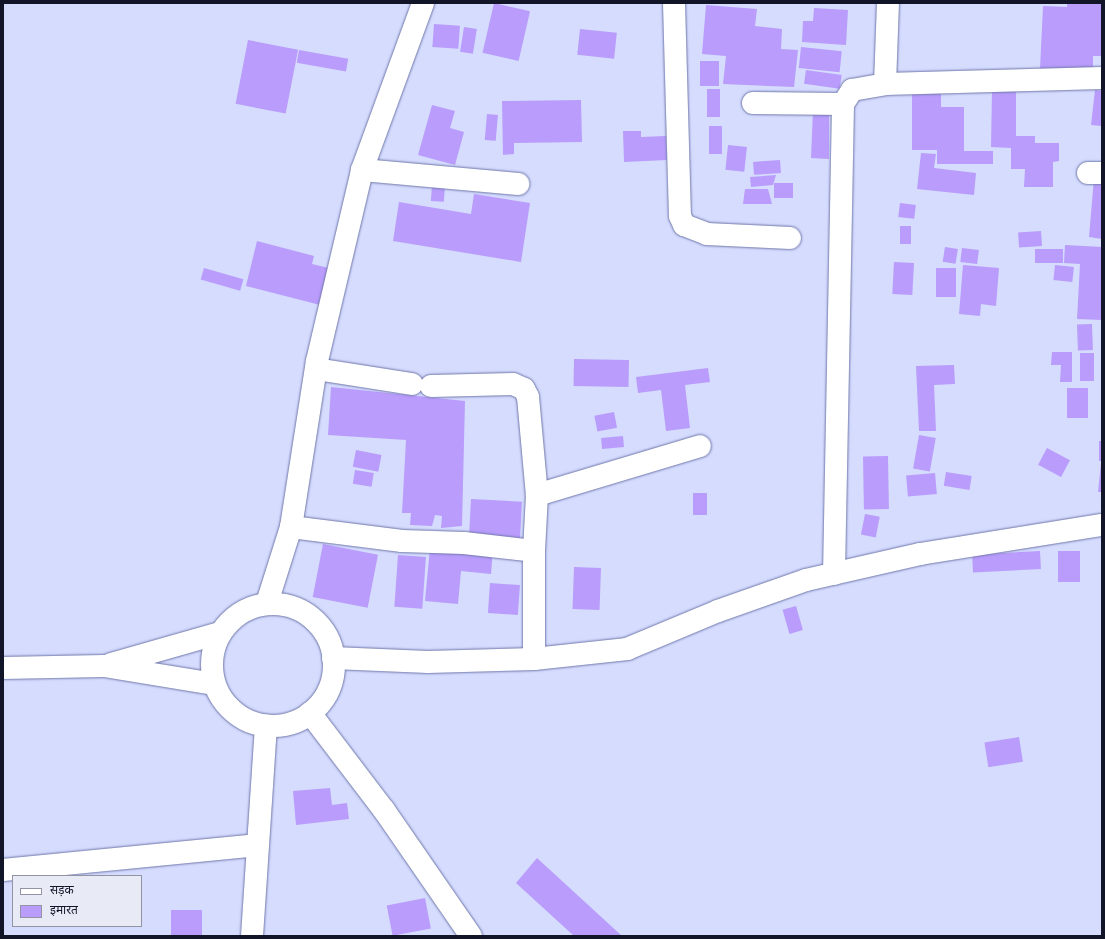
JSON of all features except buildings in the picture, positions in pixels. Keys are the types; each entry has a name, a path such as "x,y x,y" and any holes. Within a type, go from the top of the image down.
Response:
{"street":[{"path":"267,603 291,527 316,369 362,170 422,3"},
{"path":"674,3 680,216 684,225 707,234 790,238"},
{"path":"885,84 888,3"},
{"path":"834,574 843,104 852,90 885,84 1102,78"},
{"path":"753,103 843,104"},
{"path":"362,170 518,184"},
{"path":"316,369 421,385 513,384 524,389 528,397 536,495 534,551 534,659"},
{"path":"536,495 700,446"},
{"path":"333,658 428,662 534,659 627,649 718,611 806,580 920,554 1102,525"},
{"path":"291,527 402,541 464,543 534,551"},
{"path":"267,603 288,605 307,614 322,629 333,658 333,674 326,694 310,713 296,721 275,726 255,724 236,714 221,698 214,684 211,663 220,633 232,618 251,607 267,603"},
{"path":"104,666 220,633"},
{"path":"3,668 104,666 214,684"},
{"path":"310,713 384,810 466,935"},
{"path":"252,936 266,725"},
{"path":"3,870 258,845"}]}
